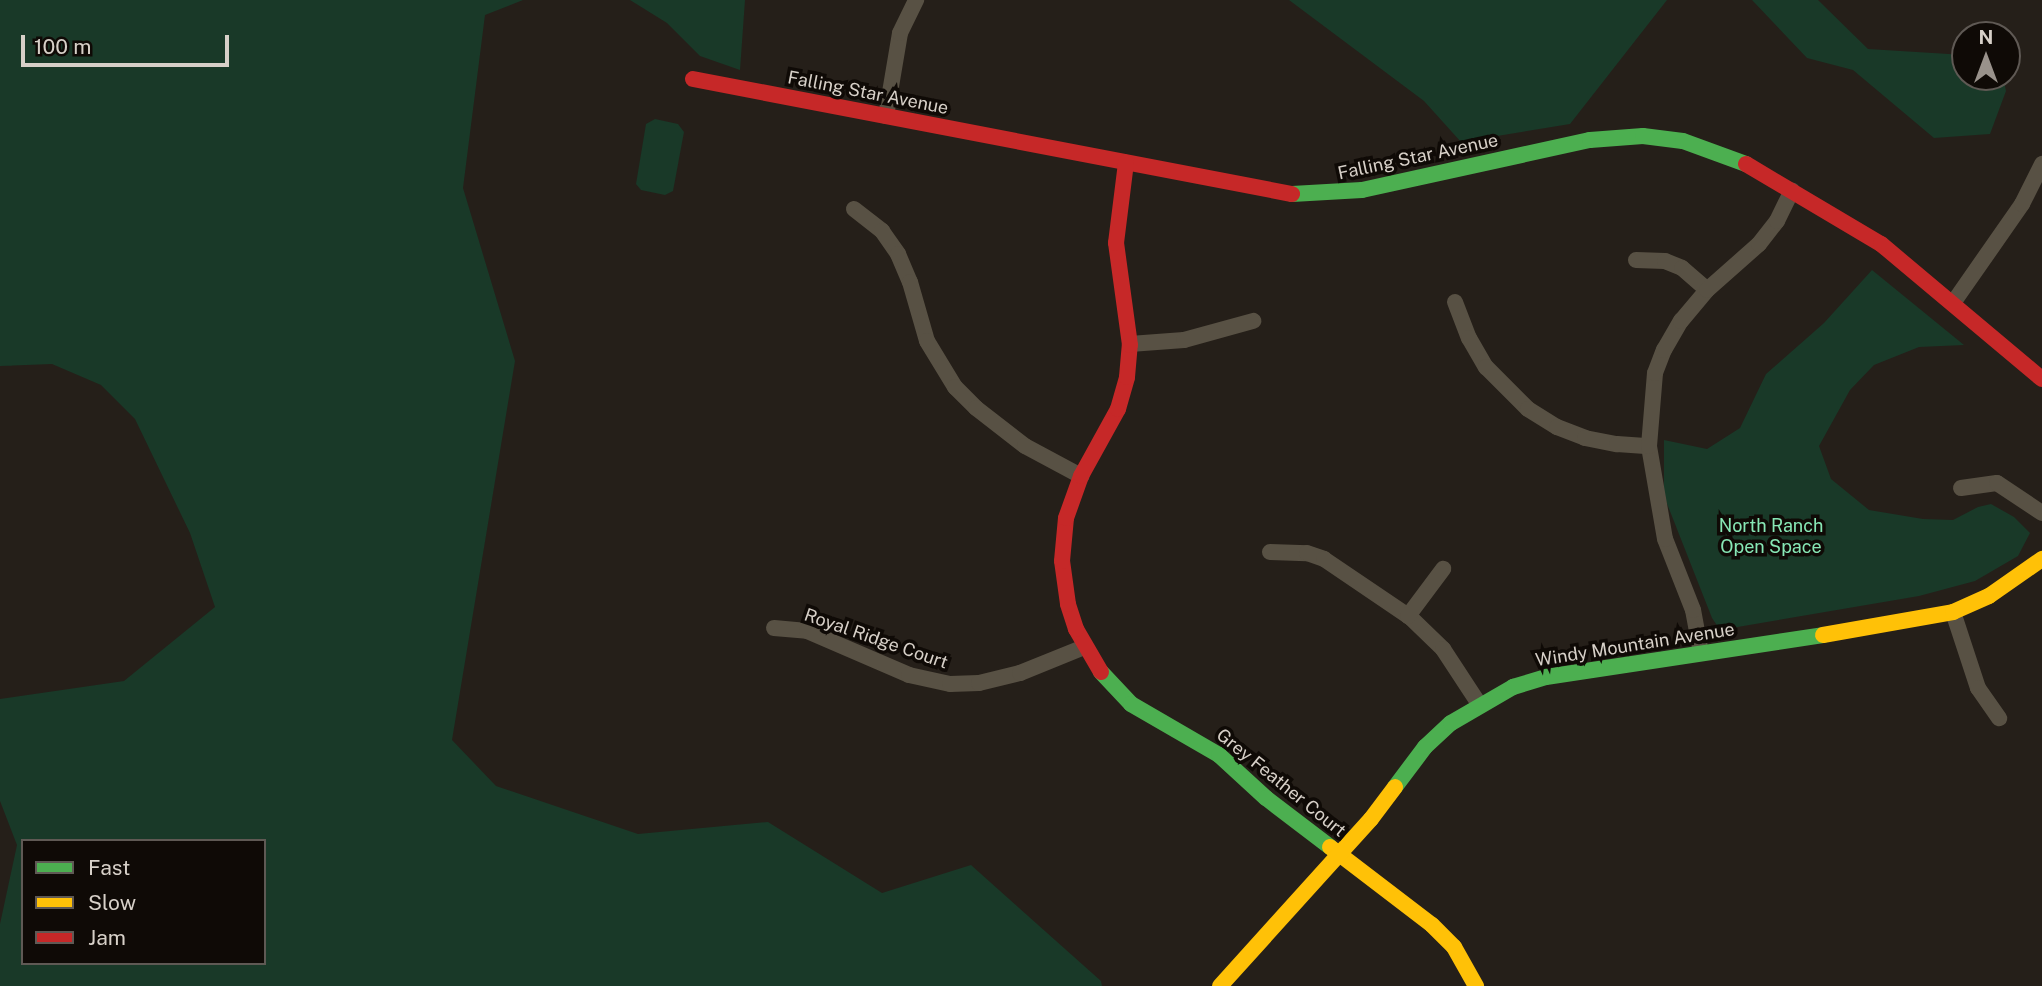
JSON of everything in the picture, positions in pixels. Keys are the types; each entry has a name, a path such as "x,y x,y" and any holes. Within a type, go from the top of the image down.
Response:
{"street":[{"path":"886,116 900,33 916,0"},
{"name":"Falling Star Avenue","path":"693,79 1276,192 1326,195 1362,190 1590,140 1643,136 1683,141 1718,151 1792,190 1881,244 2042,379"},
{"name":"Grey Feather Court","path":"1126,163 1116,243 1130,344 1127,377 1118,409 1081,477 1066,518 1062,561 1068,604 1084,647 1105,678 1131,704 1159,723 1219,755 1266,798 1432,925 1454,947 1476,986"},
{"path":"1953,303 2022,204 2042,164"},
{"path":"1701,653 1693,610 1665,539 1648,446 1655,373 1664,349 1681,321 1707,290 1759,244 1777,221 1792,190"},
{"path":"854,209 882,231 898,254 910,282 927,341 955,387 976,408 1025,446 1081,477"},
{"path":"1636,260 1665,261 1682,268 1707,290"},
{"path":"1455,302 1469,338 1486,367 1528,410 1557,427 1585,438 1648,446"},
{"path":"1130,344 1184,340 1253,321"},
{"path":"1961,488 1997,483 2042,513"},
{"path":"1270,552 1307,553 1324,559 1408,616 1443,649 1479,704"},
{"name":"Windy Mountain Avenue","path":"1220,986 1340,855 1425,747 1451,723 1479,704 1513,687 1546,677 1915,621 1953,612 1989,596 2042,559"},
{"path":"1408,616 1443,569"},
{"path":"1953,612 1978,688 1999,718"},
{"name":"Royal Ridge Court","path":"774,628 807,631 909,674 950,684 979,683 1020,673 1084,647"}],"green space":[{"path":"0,0 523,0 485,15 463,188 515,361 452,740 496,786 638,834 768,822 882,893 971,865 1101,981 1102,986 0,986 0,924 17,845 0,801 0,699 124,681 215,607 190,533 135,419 101,385 52,364 0,366"},
{"path":"630,0 745,0 740,70 700,56 667,23"},
{"path":"1289,0 1667,0 1570,124 1461,142 1424,101"},
{"path":"1752,0 1818,0 1868,49 1951,54 1951,91 2006,91 1990,134 1934,138 1853,70 1807,58"},
{"path":"655,119 678,124 684,132 673,191 665,195 641,190 636,184 646,124"},
{"name":"North Ranch Open Space","path":"1872,270 1964,345 1919,347 1874,365 1850,390 1819,446 1831,479 1869,510 1923,519 1953,520 1978,507 1991,504 2014,517 2030,533 2018,556 1975,581 1919,596 1720,630 1712,618 1664,496 1664,440 1707,449 1740,428 1766,374 1824,323"}],"traffic: fast":[{"path":"1292,194 1362,190 1590,140 1643,136 1683,141 1746,164"},
{"path":"1395,787 1425,747 1451,723 1513,687 1546,677 1823,635"},
{"path":"1101,672 1131,704 1219,755 1266,798 1330,847"}],"traffic: slow":[{"path":"1823,635 1953,612 1989,596 2042,559"},
{"path":"1220,986 1371,819 1395,787"},
{"path":"1330,847 1432,925 1454,947 1476,986"}],"traffic: jam":[{"path":"693,79 1292,194"},
{"path":"1101,672 1076,629 1068,604 1062,561 1066,518 1081,476 1118,409 1127,377 1130,345 1116,243 1126,163"},
{"path":"1746,164 1881,244 2042,379"}]}
